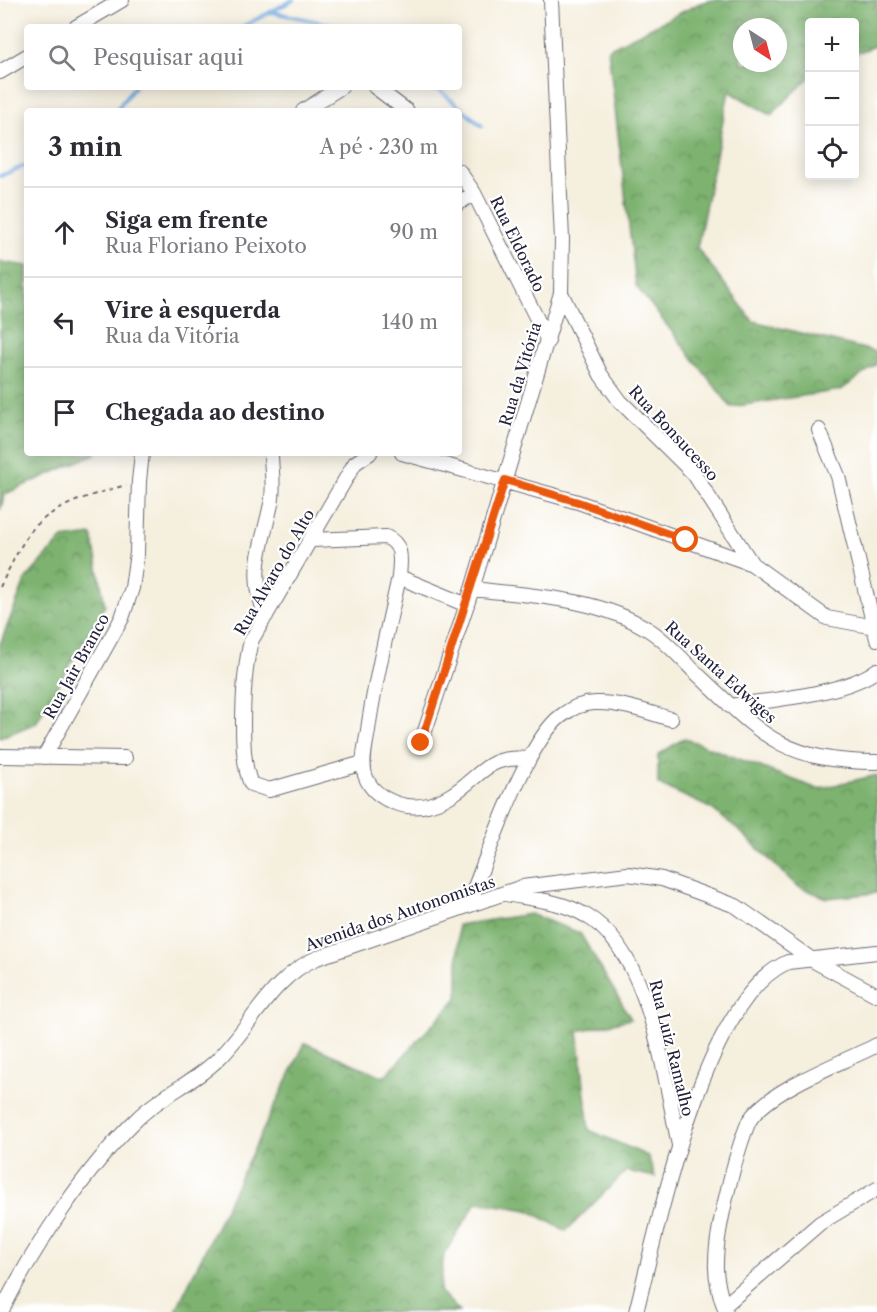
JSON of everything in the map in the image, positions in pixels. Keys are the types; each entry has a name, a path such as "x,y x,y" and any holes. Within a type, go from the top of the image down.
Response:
{"street":[{"path":"81,24 122,0"},
{"name":"Rua da Vitória","path":"421,743 472,589 561,293 562,239 551,0"},
{"path":"0,72 24,58"},
{"path":"308,108 336,90"},
{"path":"379,90 403,108"},
{"name":"Rua Eldorado","path":"462,175 474,193 548,341"},
{"path":"462,201 474,193"},
{"name":"Rua Bonsucesso","path":"561,293 601,375 620,401 694,474 752,564 826,618 876,633"},
{"path":"819,430 838,476 853,547 876,633"},
{"name":"Rua Jair Branco","path":"44,757 122,618 132,588 137,553 142,456"},
{"name":"Rua Alvaro do Alto","path":"363,763 269,790 251,784 244,763 246,662 251,641 355,463 366,456"},
{"path":"413,456 578,502 752,564"},
{"path":"266,616 259,600 256,575 259,549 273,493 271,458"},
{"path":"312,540 386,537 392,540 401,554 399,577 373,697 363,763 369,783 377,794 408,807 425,806 445,799 473,780 490,763 504,758 528,759"},
{"path":"399,577 467,605"},
{"name":"Rua Santa Edwiges","path":"472,589 562,600 593,606 626,618 650,631 751,724 792,751 841,762 877,762"},
{"path":"730,706 790,697 853,682 877,670"},
{"path":"468,905 528,759 560,716 576,707 594,703 671,719"},
{"path":"0,756 125,758"},
{"name":"Avenida dos Autonomistas","path":"1,1312 25,1264 109,1149 138,1117 164,1096 218,1060 282,980 300,965 316,958 374,940 522,887 628,874 662,879 736,906 814,961 877,995"},
{"name":"Rua Luiz Ramalho","path":"506,894 562,905 586,915 618,944 645,996 680,1147"},
{"path":"814,961 877,952"},
{"name":"Rua Luiz Ramalho","path":"636,1312 680,1147 704,1075 719,1040 748,997 776,967 788,962 814,961"},
{"path":"877,1045 786,1090 756,1110 749,1121 743,1134 719,1235 716,1261 717,1283 725,1309 820,1223 877,1189"}],"path":[{"path":"0,587 27,536 44,519 60,508 95,494 139,481"}],"green space":[{"path":"712,0 877,0 877,45 859,52 859,18 805,18 805,82 771,115 729,91 697,248 753,321 877,352 877,364 841,390 731,407 636,286 608,49 700,3"},
{"path":"0,262 24,266 24,456 90,456 5,494 0,510"},
{"path":"92,535 105,605 36,723 0,738 0,644 26,579 62,539"},
{"path":"684,738 818,789 877,775 877,893 827,898 797,886 744,835 712,809 658,784 658,755"},
{"path":"530,914 580,933 631,1019 578,1031 589,1130 648,1156 655,1177 626,1171 566,1231 528,1210 477,1202 444,1254 440,1291 460,1312 175,1312 305,1043 384,1077 458,997 458,925"}],"waterway":[{"path":"248,24 293,0"},
{"path":"271,12 329,24"},
{"path":"118,108 132,90"},
{"path":"440,90 461,108"},
{"path":"462,109 482,126"},
{"path":"0,176 24,166"}],"route":[{"path":"421,743 434,710 505,480 578,502 686,540"}]}
